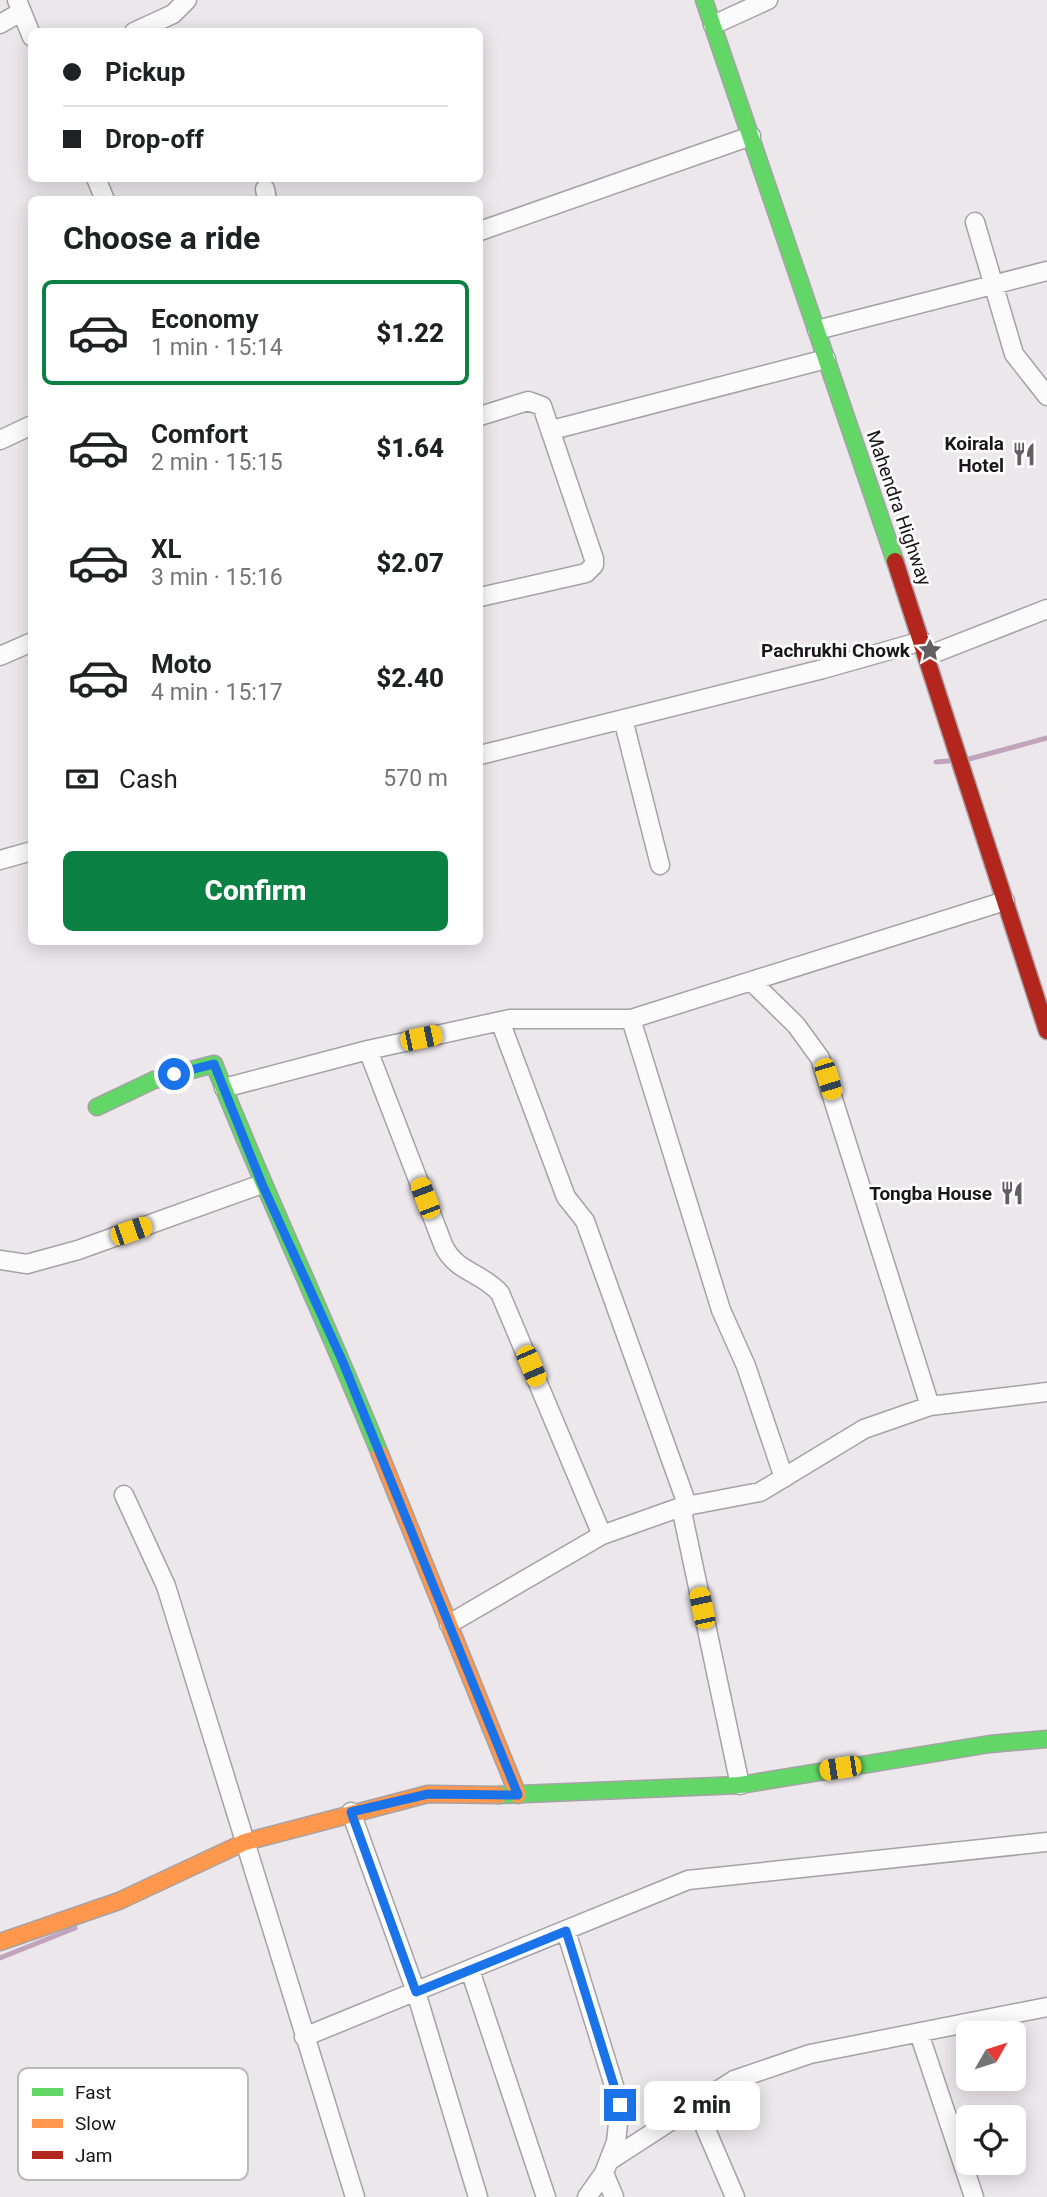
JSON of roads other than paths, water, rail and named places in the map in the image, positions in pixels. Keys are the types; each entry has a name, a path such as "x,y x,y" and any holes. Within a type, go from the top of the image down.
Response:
{"main road":[{"name":"Mahendra Highway","path":"704,0 925,648 1047,1031"},
{"path":"97,1107 155,1080 214,1064 262,1184 342,1360 518,1795"},
{"path":"0,1942 119,1901 245,1842 351,1812 428,1794 518,1795 740,1785 990,1744 1047,1739"}],"street":[{"path":"143,28 173,14 187,0"},
{"path":"713,25 768,0"},
{"path":"0,24 19,6 28,28"},
{"path":"483,230 751,136"},
{"path":"975,222 991,285 1014,354 1047,396"},
{"path":"817,330 1047,271"},
{"path":"552,430 826,359"},
{"path":"483,415 528,401 542,406 594,565 586,573 483,596"},
{"path":"0,440 28,427"},
{"path":"483,754 925,648 1047,609"},
{"path":"0,656 28,644"},
{"path":"623,719 660,865"},
{"path":"0,860 28,852"},
{"path":"223,1088 368,1049 500,1021 631,1019 1005,901"},
{"path":"751,981 796,1025 820,1058 930,1406"},
{"path":"631,1019 721,1310 746,1366 784,1478"},
{"path":"500,1021 566,1197 585,1221 684,1507 740,1785"},
{"path":"368,1049 444,1247 458,1267 481,1277 500,1293 602,1535"},
{"path":"0,1260 27,1264 78,1250 262,1184"},
{"path":"449,1624 602,1535 684,1507 760,1492 864,1429 930,1406 1047,1392"},
{"path":"124,1495 166,1586 355,2197"},
{"path":"351,1812 416,1992 478,2197"},
{"path":"304,2037 688,1880 1047,1842"},
{"path":"566,1931 620,2105 616,2142 606,2167 587,2197"},
{"path":"470,1970 545,2197"},
{"path":"606,2167 734,2080 810,2054 1047,2007"},
{"path":"919,2033 974,2197"},
{"path":"695,2104 735,2197"},
{"path":"606,2167 614,2197"}],"waterway":[{"path":"969,759 1047,738"},
{"path":"936,762 948,761"},
{"path":"0,1958 75,1928"}],"place":[{"name":"Koirala Hotel","path":"1024,454"},
{"name":"Pachrukhi Chowk","path":"930,650"},
{"name":"Tongba House","path":"1012,1193"}]}
